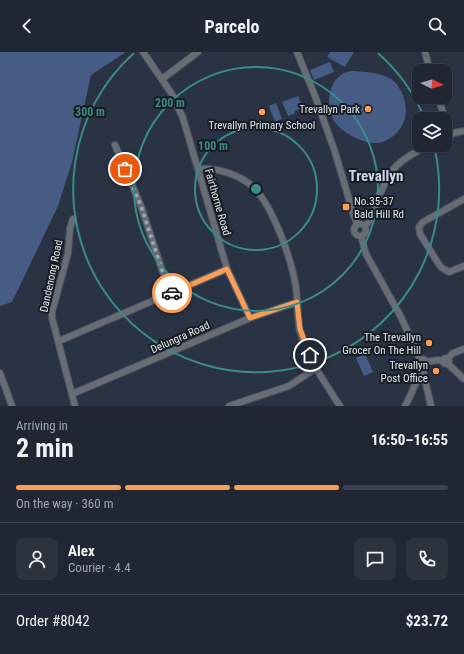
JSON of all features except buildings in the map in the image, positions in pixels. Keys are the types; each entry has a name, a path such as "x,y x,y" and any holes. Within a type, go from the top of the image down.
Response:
{"street":[{"name":"Fairthorne Road","path":"143,52 172,94 183,118 227,269 250,318"},
{"path":"162,79 198,52"},
{"path":"297,52 328,132 357,224 355,227 355,232 357,235 361,236 366,254 401,317 423,366 431,406"},
{"path":"425,52 428,64"},
{"path":"452,134 464,131"},
{"path":"115,144 141,206 162,270 172,293"},
{"path":"361,236 366,232 366,226 370,221 385,183 393,169 403,160 417,152"},
{"path":"198,169 213,169 240,178 260,194 274,221 288,256 294,281 300,329 316,368 340,406"},
{"path":"464,199 423,222 419,227 420,234 442,268 450,272 464,266"},
{"name":"Dandenong Road","path":"73,219 70,228 68,253 52,312 52,318 75,406"},
{"path":"357,224 366,226"},
{"path":"59,341 227,269"},
{"name":"Delungra Road","path":"72,394 250,318 297,302"},
{"path":"446,361 453,353 464,349"},
{"path":"404,406 411,396 423,366 438,360 446,361 464,379"},
{"path":"229,406 289,386 316,368"},
{"path":"0,373 12,406"}],"shaded area":[{"path":"0,52 126,52 91,75 72,162 58,206 12,302 0,306"},
{"path":"330,52 354,52 345,67 327,57"},
{"path":"330,62 334,72 314,80 310,70"},
{"name":"Trevallyn Park","path":"350,71 382,75 393,80 398,86 404,97 406,116 401,127 392,137 378,143 365,142 347,133 334,121 329,107 330,92 337,78"},
{"path":"298,96 303,108 288,116 282,102"},
{"path":"276,103 282,119 275,122 269,106"},
{"path":"365,354 373,372 364,376 356,358"}],"way so far":[{"path":"125,169 141,206 162,270 172,293"}],"place":[{"name":"Trevallyn Park","path":"368,109"},
{"name":"Trevallyn Primary School","path":"262,112"},
{"name":"No.35-37 Bald Hill Rd","path":"346,207"},
{"name":"The Trevallyn Grocer On The Hill","path":"429,343"},
{"name":"Trevallyn Post Office","path":"436,371"}],"district":[{"name":"Trevallyn","path":"376,176"}],"route":[{"path":"172,293 227,269 250,318 297,302 300,329 310,355"}]}
